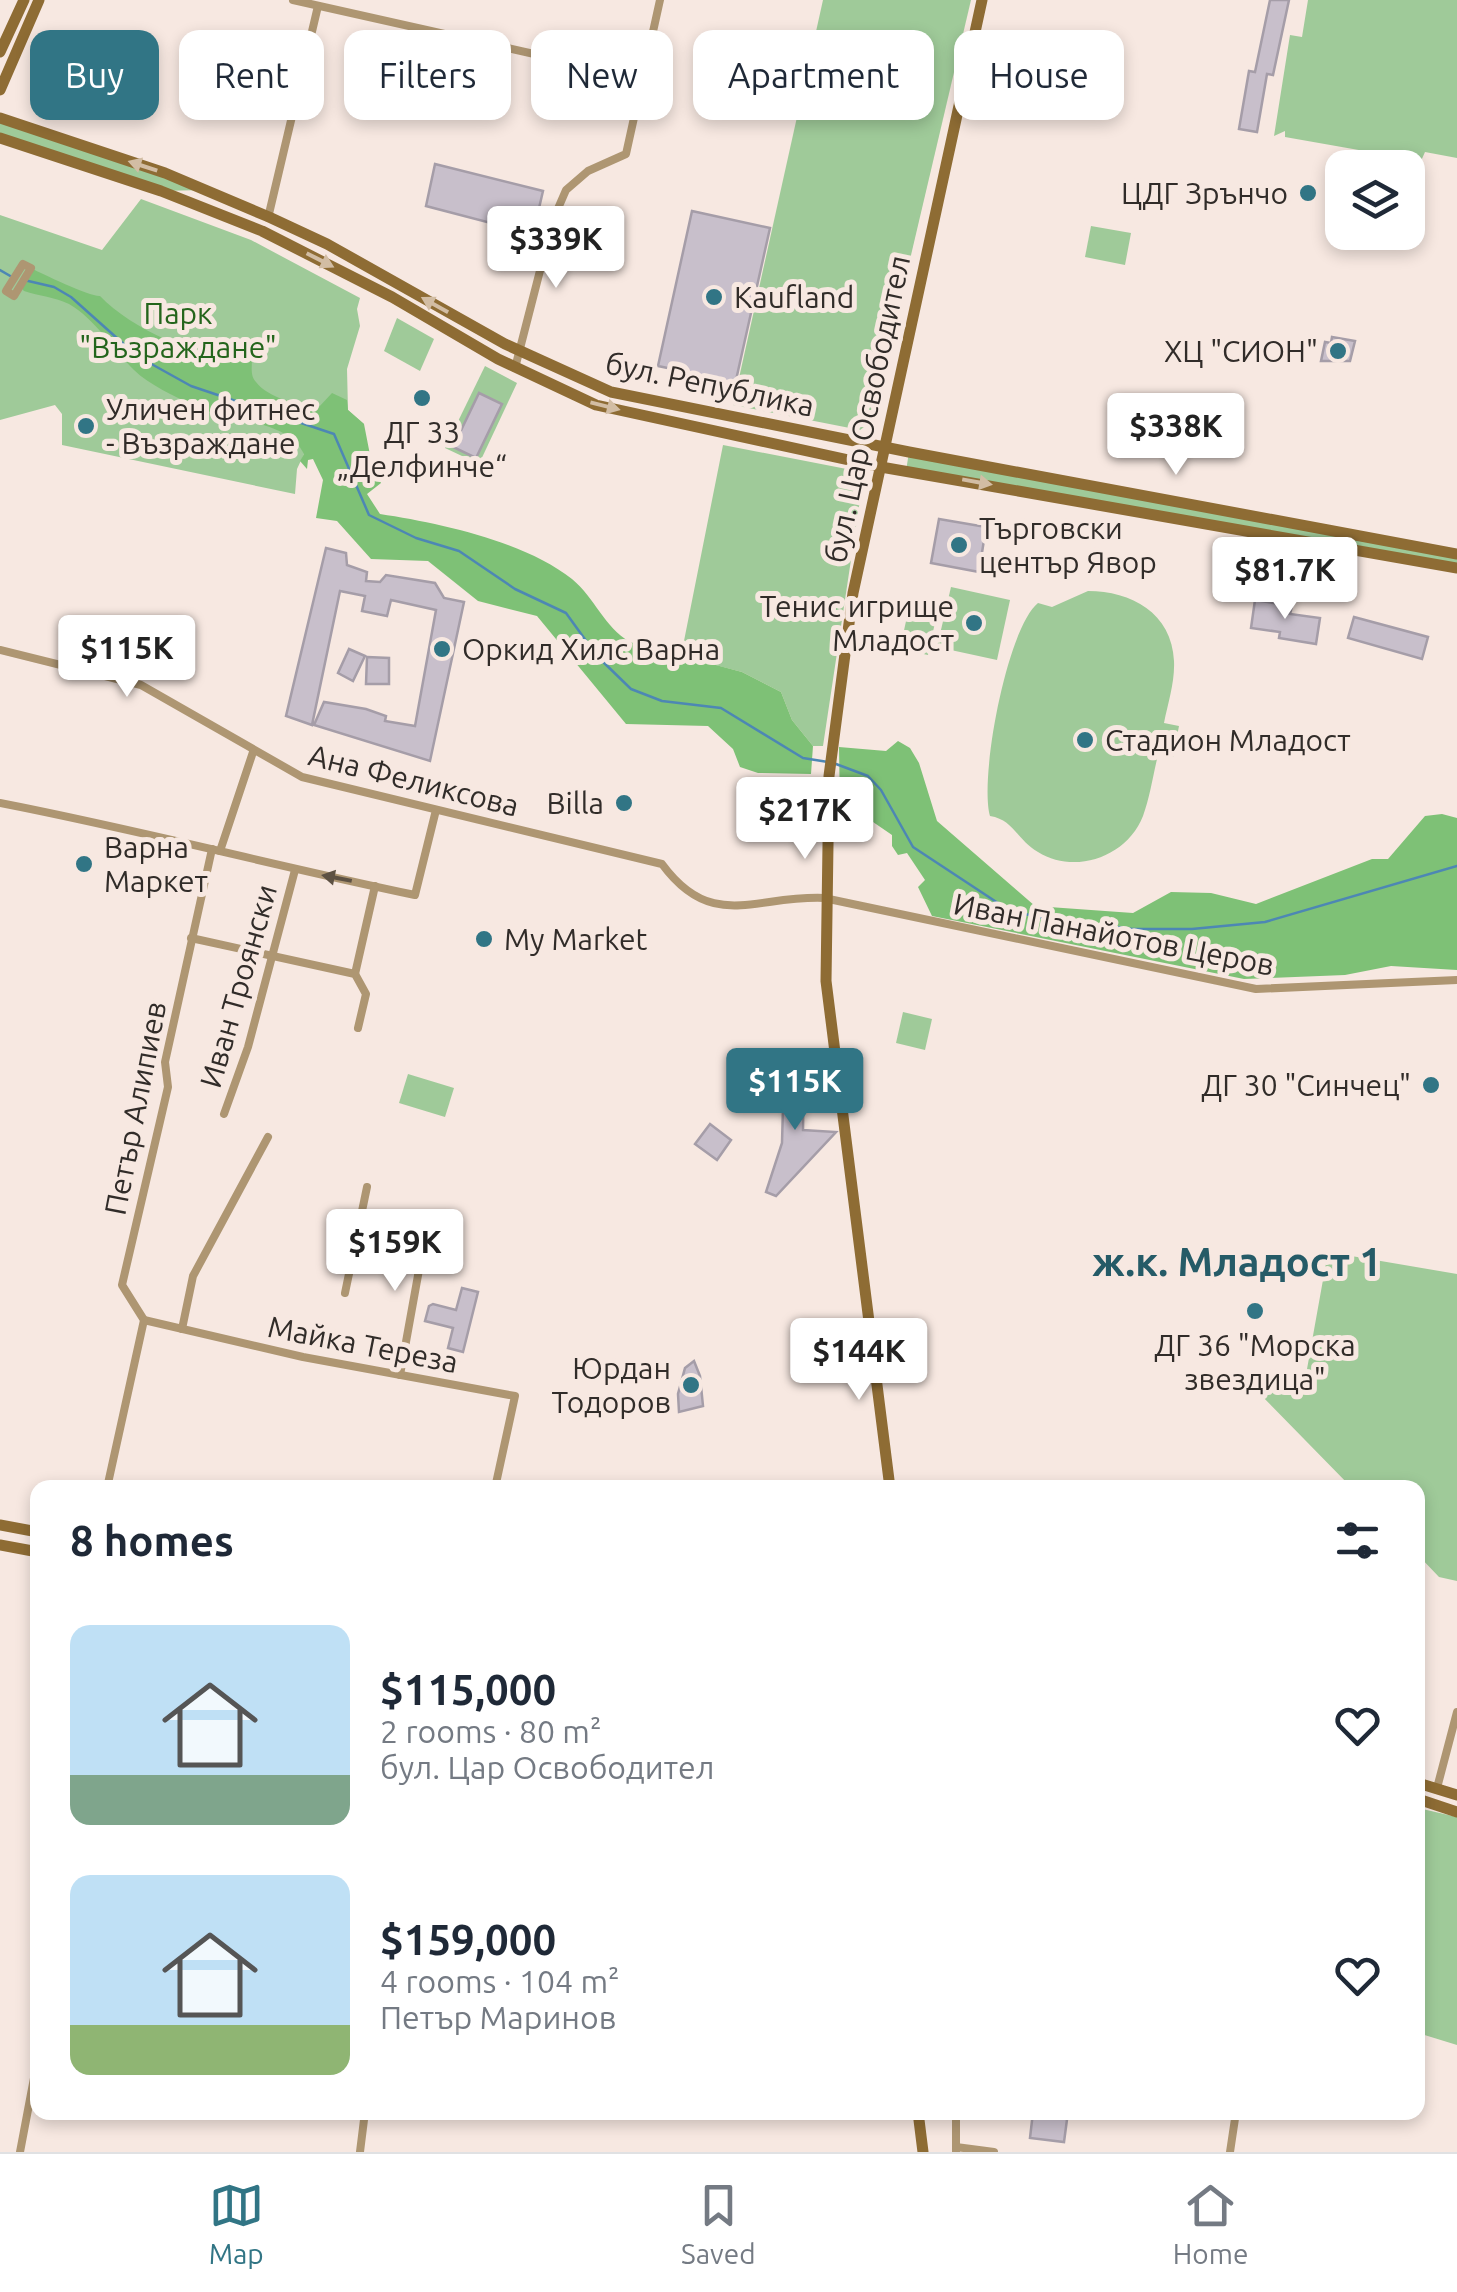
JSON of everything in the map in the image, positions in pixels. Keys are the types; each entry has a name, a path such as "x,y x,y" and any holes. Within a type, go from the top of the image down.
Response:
{"street":[{"path":"0,50 24,0"},
{"path":"0,90 39,0"},
{"path":"293,0 531,53"},
{"path":"653,30 660,0"},
{"name":"бул. Цар Освободител","path":"889,1480 830,1030 824,898 829,776 853,593 982,0"},
{"path":"262,231 318,6"},
{"name":"бул. Република","path":"0,118 165,173 268,216 327,244 521,352 612,392 886,448 1457,554"},
{"path":"515,368 557,207 576,179 626,154 633,120"},
{"name":"бул. Република","path":"0,138 161,191 262,231 392,297 515,368 596,404 880,466 1457,568"},
{"name":"Ана Феликсова","path":"0,650 142,684 302,778 662,864 684,891 711,904 746,906 794,897 824,898"},
{"name":"Петър Алипиев","path":"144,1320 122,1285 168,1087 165,1062 192,938 216,850 252,752"},
{"path":"0,803 147,832 295,870 415,895 436,810"},
{"name":"Иван Троянски","path":"224,1114 248,1046 295,870"},
{"path":"358,1028 366,994 355,974 375,886"},
{"name":"Иван Панайотов Церов","path":"824,898 1256,989 1457,980"},
{"path":"192,938 355,974"},
{"path":"182,1329 193,1276 268,1137"},
{"path":"345,1293 367,1187"},
{"path":"400,1375 428,1220"},
{"path":"109,1480 144,1320"},
{"name":"Майка Тереза","path":"144,1320 515,1396 497,1480"},
{"path":"0,1526 30,1531"},
{"path":"0,1544 30,1550"},
{"path":"1437,1788 1457,1712"},
{"path":"1425,1785 1457,1796"},
{"path":"1425,1801 1457,1812"},
{"path":"20,2152 30,2099"},
{"path":"360,2152 364,2120"},
{"path":"919,2120 923,2152"},
{"path":"956,2120 956,2150 994,2152"},
{"path":"1230,2152 1235,2120"}],"green space":[{"path":"823,0 971,0 964,30 954,30 954,72 872,421 860,430 733,405 796,120 934,120 934,30 816,30"},
{"path":"1308,0 1457,0 1457,158 1425,150 1359,150 1285,137 1285,131 1274,136 1290,35 1302,37"},
{"path":"0,118 203,190 161,191 0,138"},
{"name":"Парк \"Възраждане\"","path":"141,199 251,240 360,298 360,326 347,369 348,410 364,424 304,454 297,469 295,494 62,445 62,414 55,405 0,420 0,215 102,250"},
{"path":"1091,226 1131,233 1125,265 1085,257"},
{"path":"31,268 100,296 131,321 171,342 213,355 252,358 254,380 285,400 318,408 332,393 347,400 348,410 364,424 371,460 381,483 367,494 380,514 454,529 530,554 572,579 613,628 630,642 742,672 781,692 792,720 813,746 811,774 758,773 740,767 733,749 708,726 626,724 537,616 478,601 428,561 371,559 337,521 316,518 323,480 313,459 308,460 307,469 300,461 304,454 295,442 270,427 194,406 147,381 78,310 24,291 20,287"},
{"path":"397,318 434,339 420,371 384,351"},
{"path":"485,366 517,383 479,464 445,448"},
{"path":"723,445 857,471 863,480 823,746 813,746 792,720 781,692 742,672 681,656"},
{"path":"909,452 1457,554 1457,568 906,471"},
{"name":"Тенис игрище Младост","path":"951,587 1010,600 997,660 937,647"},
{"name":"Стадион Младост","path":"1088,591 1134,600 1166,630 1174,669 1164,723 1179,726 1173,757 1158,755 1143,816 1135,830 1113,851 1083,862 1068,862 1038,852 1005,821 990,816 989,770 1006,671 1027,618 1038,603 1052,607"},
{"name":"Тенис игрище Младост","path":"911,598 939,604 928,655 900,649"},
{"path":"898,741 910,748 919,763 937,821 1035,906 1133,913 1171,892 1211,893 1256,904 1372,859 1388,859 1425,816 1442,814 1457,818 1457,970 1391,966 1345,975 1244,979 932,916 918,887 925,880 907,853 898,855 892,846 892,835 857,811 840,810 839,747 886,751"},
{"path":"903,1012 932,1019 925,1050 896,1043"},
{"path":"408,1074 454,1088 445,1117 399,1103"},
{"path":"1328,1252 1457,1274 1457,1581 1439,1577 1425,1562 1425,1480 1344,1480 1255,1389 1302,1397"},
{"path":"1425,1810 1457,1817 1457,2045 1425,2035"}],"building":[{"path":"1270,0 1289,0 1273,75 1267,74 1257,132 1239,129 1249,71 1255,72"},
{"path":"435,164 543,191 533,234 426,206"},
{"name":"Kaufland","path":"692,211 770,228 734,389 675,376 677,370 658,366"},
{"name":"ХЦ \"СИОН\"","path":"1332,337 1355,341 1350,361 1321,361 1325,342 1331,343"},
{"path":"479,393 502,404 476,458 453,447"},
{"name":"Търговски център Явор","path":"939,519 986,527 979,572 931,563"},
{"name":"Оркид Хилс Варна","path":"326,548 346,553 347,565 367,572 366,581 380,582 386,575 435,583 444,598 464,602 430,761 314,725 324,702 366,709 386,716 385,721 415,726 436,610 391,600 387,616 362,611 365,596 340,591 312,725 286,716"},
{"path":"1255,600 1292,606 1290,614 1320,618 1316,644 1279,638 1280,632 1251,628"},
{"path":"1354,617 1428,637 1422,659 1348,638"},
{"path":"349,649 365,656 353,681 338,673"},
{"path":"367,657 389,658 389,684 366,684"},
{"path":"804,1061 803,1130 836,1132 776,1196 766,1192 782,1143 784,1070"},
{"path":"710,1124 731,1140 717,1160 695,1144"},
{"path":"462,1288 478,1292 463,1352 448,1348 453,1328 425,1321 433,1304 456,1310"},
{"name":"Юрдан Тодоров","path":"694,1361 703,1406 679,1412 678,1394 685,1368"},
{"path":"1032,2120 1067,2120 1064,2142 1030,2138"}],"waterway":[{"path":"0,270 12,277"},
{"path":"24,280 54,287 71,297 137,356 191,386 334,434 369,515 416,538 459,551 515,589 566,613 597,656 631,689 662,701 721,708 803,758 828,762"},
{"path":"836,764 868,776 881,790 913,847 1004,907 1035,917 1132,929 1192,929 1265,922 1457,866"}],"place":[{"name":"ЦДГ Зрънчо","path":"1308,193"},
{"name":"Kaufland","path":"714,297"},
{"name":"ХЦ \"СИОН\"","path":"1338,351"},
{"name":"ДГ 33 „Делфинче“","path":"422,398"},
{"name":"Уличен фитнес - Възраждане","path":"86,426"},
{"name":"Търговски център Явор","path":"959,545"},
{"name":"Тенис игрище Младост","path":"974,623"},
{"name":"Оркид Хилс Варна","path":"442,649"},
{"name":"Стадион Младост","path":"1085,740"},
{"name":"Billa","path":"624,803"},
{"name":"Варна Маркет","path":"84,864"},
{"name":"My Market","path":"484,939"},
{"name":"ДГ 30 \"Синчец\"","path":"1431,1085"},
{"name":"ДГ 36 \"Морска звездица\"","path":"1255,1311"},
{"name":"Юрдан Тодоров","path":"691,1385"}],"district":[{"name":"ж.к. Младост 1","path":"1237,1261"}]}
